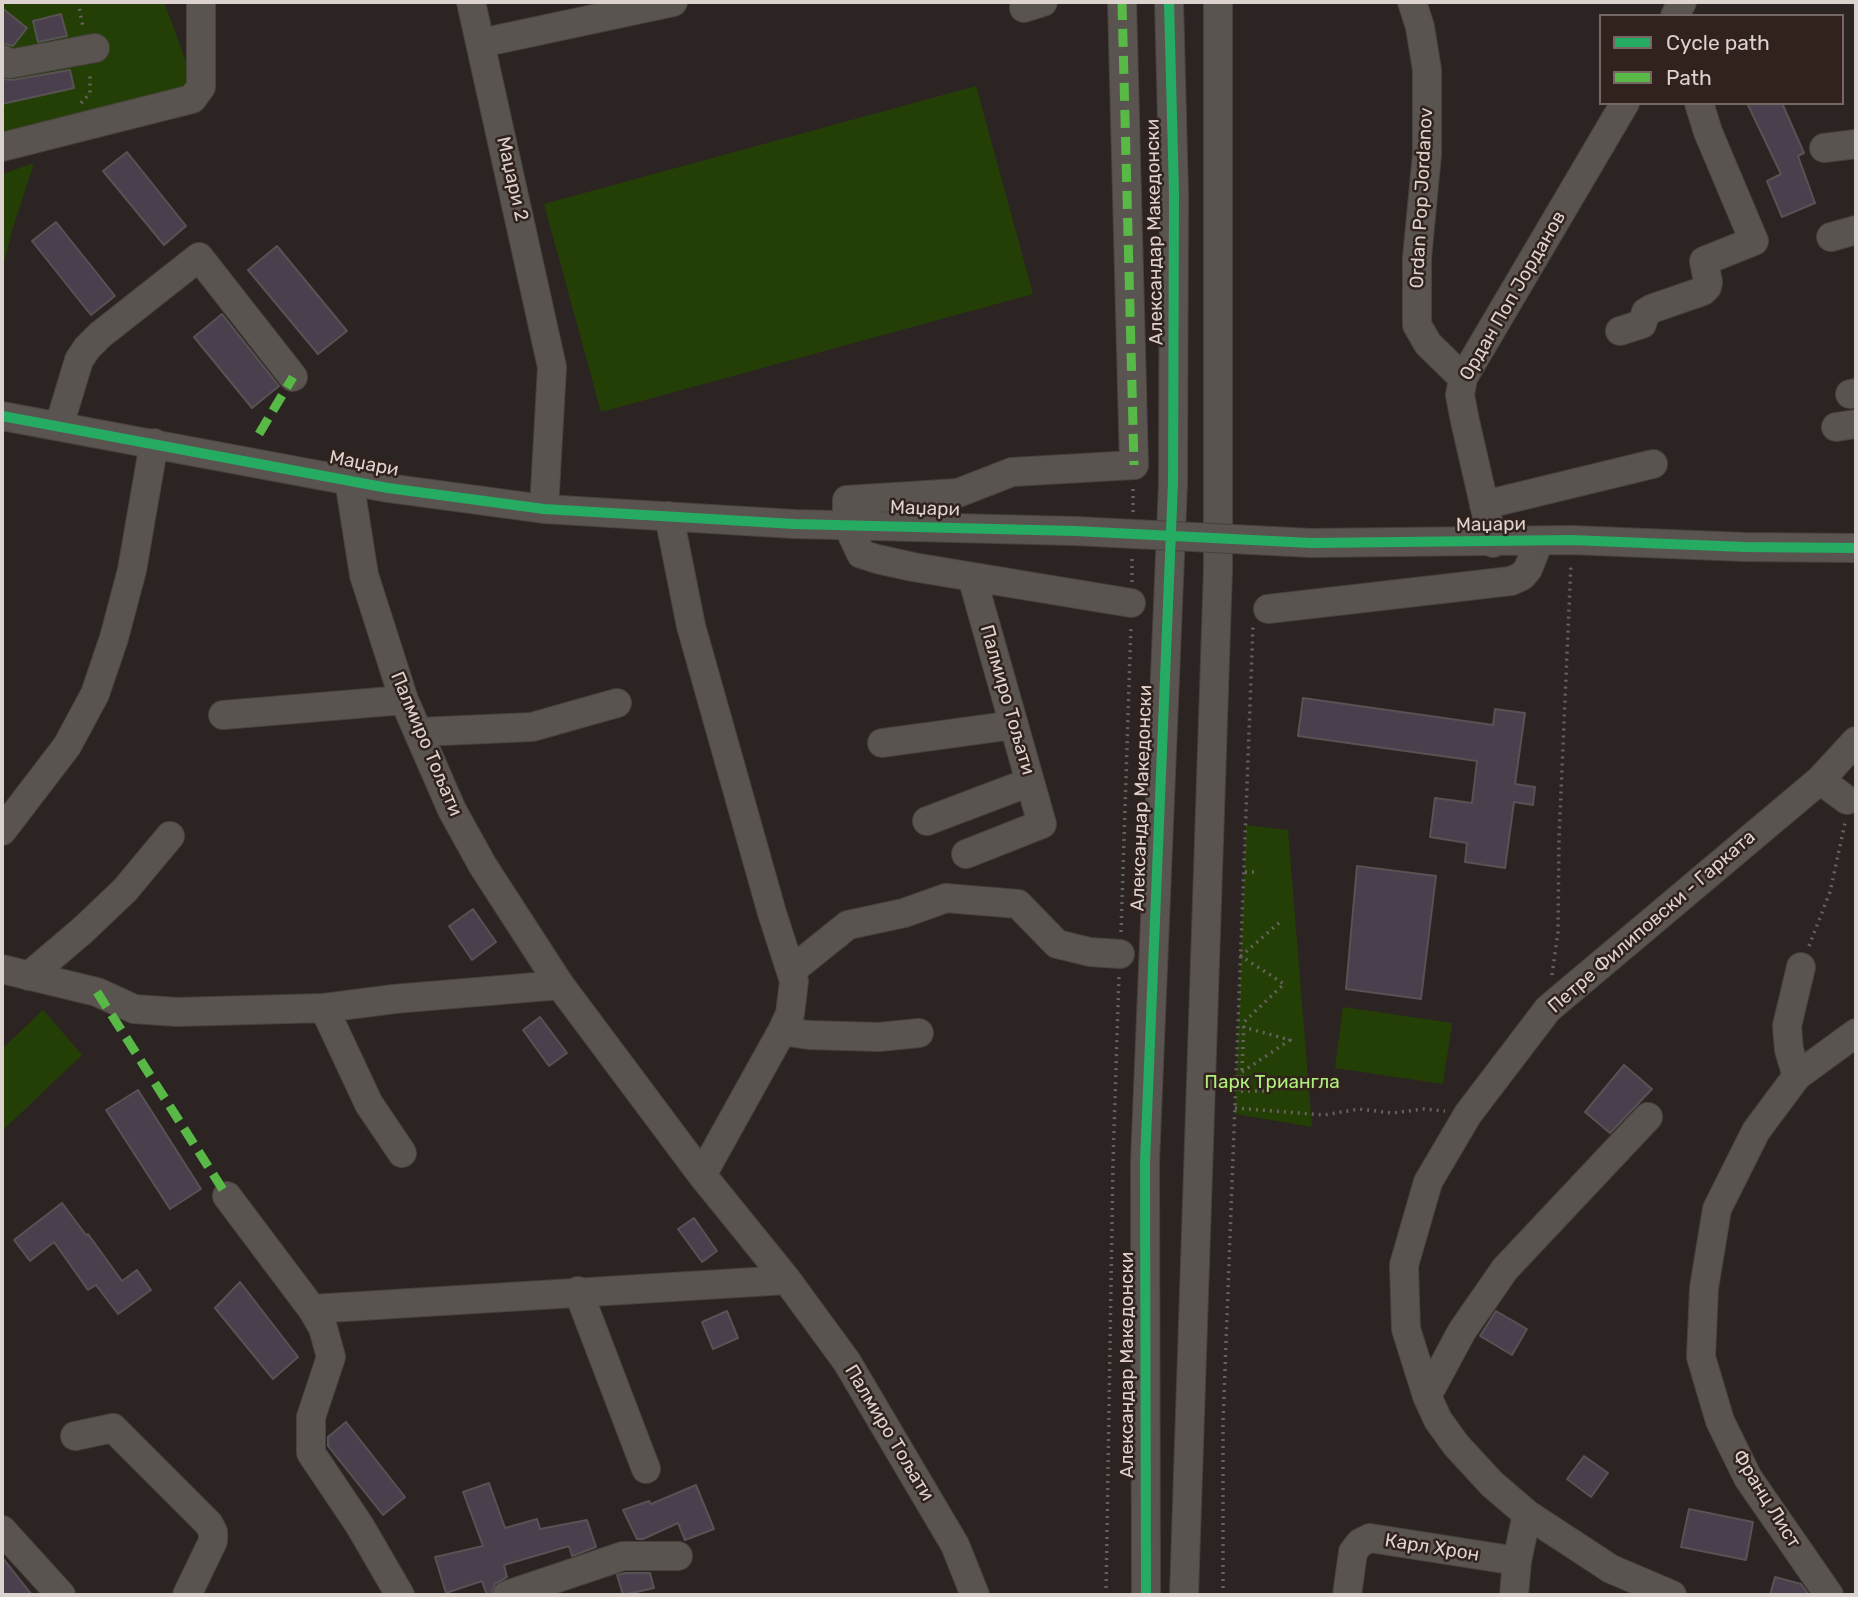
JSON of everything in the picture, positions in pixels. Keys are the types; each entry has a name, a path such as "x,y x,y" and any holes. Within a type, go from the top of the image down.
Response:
{"street":[{"path":"2,147 192,99 201,88 201,2"},
{"name":"Маџари 2","path":"471,2 552,367 544,509"},
{"path":"481,43 673,2"},
{"path":"1122,2 1134,465 1012,472 958,493 847,500 847,524 861,554 913,567 1131,603"},
{"name":"Александар Македонски","path":"1146,1595 1145,1162 1173,482 1174,208 1170,2"},
{"path":"1184,1595 1218,569 1218,2"},
{"name":"Ordan Pop Jordanov","path":"1412,2 1420,27 1427,70 1427,154 1417,258 1417,325 1428,344 1463,378"},
{"path":"2,59 9,64 90,49"},
{"name":"Ордан Поп Јорданов","path":"1493,543 1460,396 1463,378 1624,105"},
{"path":"1620,331 1642,324 1646,312 1651,309 1703,291 1708,282 1703,261 1754,241 1708,132 1700,105"},
{"path":"1824,148 1856,144"},
{"path":"59,426 79,360 87,348 199,257 293,377"},
{"name":"Маџари","path":"2,416 388,488 544,509 794,524 1075,531 1311,543 1571,540 1744,547 1856,548"},
{"path":"2,831 67,746 95,694 114,638 132,570 154,443"},
{"path":"1484,505 1653,464"},
{"name":"Палмиро Тољати","path":"349,480 364,575 404,700 452,810 483,866 560,985 702,1175 787,1280 847,1362 955,1545 975,1595"},
{"path":"669,516 691,626 772,913 794,981 790,1014 782,1031 702,1175"},
{"path":"1268,609 1511,581 1522,576 1528,569 1539,541"},
{"name":"Палмиро Тољати","path":"966,854 1042,824 972,577"},
{"path":"223,715 404,700"},
{"path":"419,732 532,727 617,704"},
{"path":"882,743 1014,725"},
{"name":"Петре Филиповски - Гарката","path":"1672,1595 1611,1569 1527,1514 1492,1484 1456,1445 1438,1420 1427,1396 1406,1329 1404,1265 1428,1182 1468,1114 1548,1009 1820,780 1856,741"},
{"path":"1820,780 1847,800"},
{"path":"927,821 1030,782"},
{"path":"29,976 125,890 170,836"},
{"path":"792,970 848,925 904,913 946,898 1018,904 1057,944 1090,952 1120,954"},
{"path":"1797,1076 1789,1050 1787,1026 1801,967"},
{"path":"2,969 97,992 134,1009 167,1011 324,1008 394,999 560,985"},
{"path":"324,1008 369,1104 402,1153"},
{"path":"782,1031 809,1035 879,1037 919,1033"},
{"name":"Франц Лист","path":"1829,1595 1748,1478 1720,1421 1701,1357 1704,1287 1717,1209 1756,1131 1797,1076 1856,1032"},
{"path":"1427,1396 1462,1331 1505,1269 1648,1117"},
{"path":"227,1196 312,1309 323,1328 331,1357 311,1417 311,1453 360,1526 400,1595"},
{"path":"312,1309 787,1280"},
{"path":"578,1292 646,1469"},
{"path":"75,1436 113,1428 209,1524 213,1541 187,1595"},
{"path":"1514,1595 1517,1561 1527,1514"},
{"path":"2,1530 61,1595"},
{"name":"Карл Хрон","path":"1347,1595 1353,1552 1360,1543 1370,1538 1517,1561"},
{"path":"506,1595 623,1556 678,1556"}],"path":[{"path":"75,110 90,93 92,79 90,49 78,2"},
{"path":"1548,1009 1558,932 1559,838 1571,540"},
{"path":"1106,1595 1113,1163 1131,603"},
{"path":"1239,1091 1253,626 1258,614 1268,609"},
{"path":"1801,967 1830,892 1846,819 1847,800"},
{"path":"1244,872 1257,872"},
{"path":"1241,956 1280,922"},
{"path":"1223,1595 1223,1423 1235,1108 1242,1072 1243,1027 1244,1022 1284,984 1241,956"},
{"path":"1242,1072 1290,1040 1243,1027"},
{"path":"1239,1091 1274,1091"},
{"path":"1235,1108 1324,1115 1359,1109 1392,1113 1424,1109 1468,1114"}],"green space":[{"path":"2,2 164,2 201,102 2,147"},
{"path":"976,86 1033,294 601,412 544,204"},
{"path":"34,163 11,234 2,271 2,174"},
{"name":"Парк Триангла","path":"1246,825 1288,830 1312,1127 1235,1114"},
{"path":"1343,1007 1452,1023 1443,1084 1335,1068"},
{"path":"43,1010 82,1055 2,1131 2,1049"}],"building":[{"path":"2,8 27,28 13,46 2,43"},
{"path":"61,14 67,36 38,42 33,21"},
{"path":"70,70 74,88 2,104 2,79 12,80"},
{"path":"1748,105 1783,105 1804,153 1798,156 1815,203 1782,217 1767,181 1781,174"},
{"path":"127,152 186,226 164,245 103,171"},
{"path":"56,222 115,296 91,315 32,241"},
{"path":"277,246 347,331 318,354 248,270"},
{"path":"222,314 279,386 252,408 194,337"},
{"path":"1303,698 1493,725 1495,709 1525,713 1515,784 1535,787 1533,805 1514,802 1505,868 1465,862 1467,843 1430,837 1435,798 1472,803 1477,761 1298,736"},
{"path":"1357,866 1436,876 1421,999 1346,989"},
{"path":"473,909 496,942 472,960 449,926"},
{"path":"540,1017 567,1053 549,1066 523,1030"},
{"path":"1624,1065 1652,1089 1610,1133 1585,1112"},
{"path":"138,1090 201,1189 170,1209 106,1110"},
{"path":"62,1203 122,1281 137,1270 151,1290 118,1314 96,1285 88,1290 54,1242 30,1261 14,1240"},
{"path":"694,1218 717,1251 702,1262 678,1229"},
{"path":"240,1282 298,1357 273,1379 215,1308"},
{"path":"727,1311 738,1338 713,1349 702,1322"},
{"path":"1496,1311 1527,1329 1512,1355 1480,1336"},
{"path":"346,1422 405,1497 383,1515 328,1446 328,1437"},
{"path":"1584,1456 1608,1473 1591,1497 1567,1479"},
{"path":"489,1483 505,1528 537,1519 540,1529 587,1520 596,1547 572,1556 569,1546 504,1565 507,1577 495,1584 491,1595 487,1595 482,1581 446,1593 435,1557 483,1546 463,1492"},
{"path":"696,1485 714,1529 685,1540 678,1523 643,1539 637,1539 623,1510 649,1501 651,1504"},
{"path":"1689,1509 1753,1522 1746,1560 1681,1547"},
{"path":"2,1557 32,1595 2,1595"},
{"path":"650,1573 654,1588 623,1595 617,1575"},
{"path":"1775,1577 1801,1584 1809,1595 1770,1595"}],"marked path":[{"path":"1122,2 1134,465"},
{"path":"259,434 293,377"},
{"path":"97,992 227,1196"}],"cycle path":[{"path":"1146,1595 1145,1162 1173,483 1174,194 1169,2"},
{"path":"2,416 388,488 544,509 794,524 1075,531 1311,543 1571,540 1744,547 1856,548"}]}
